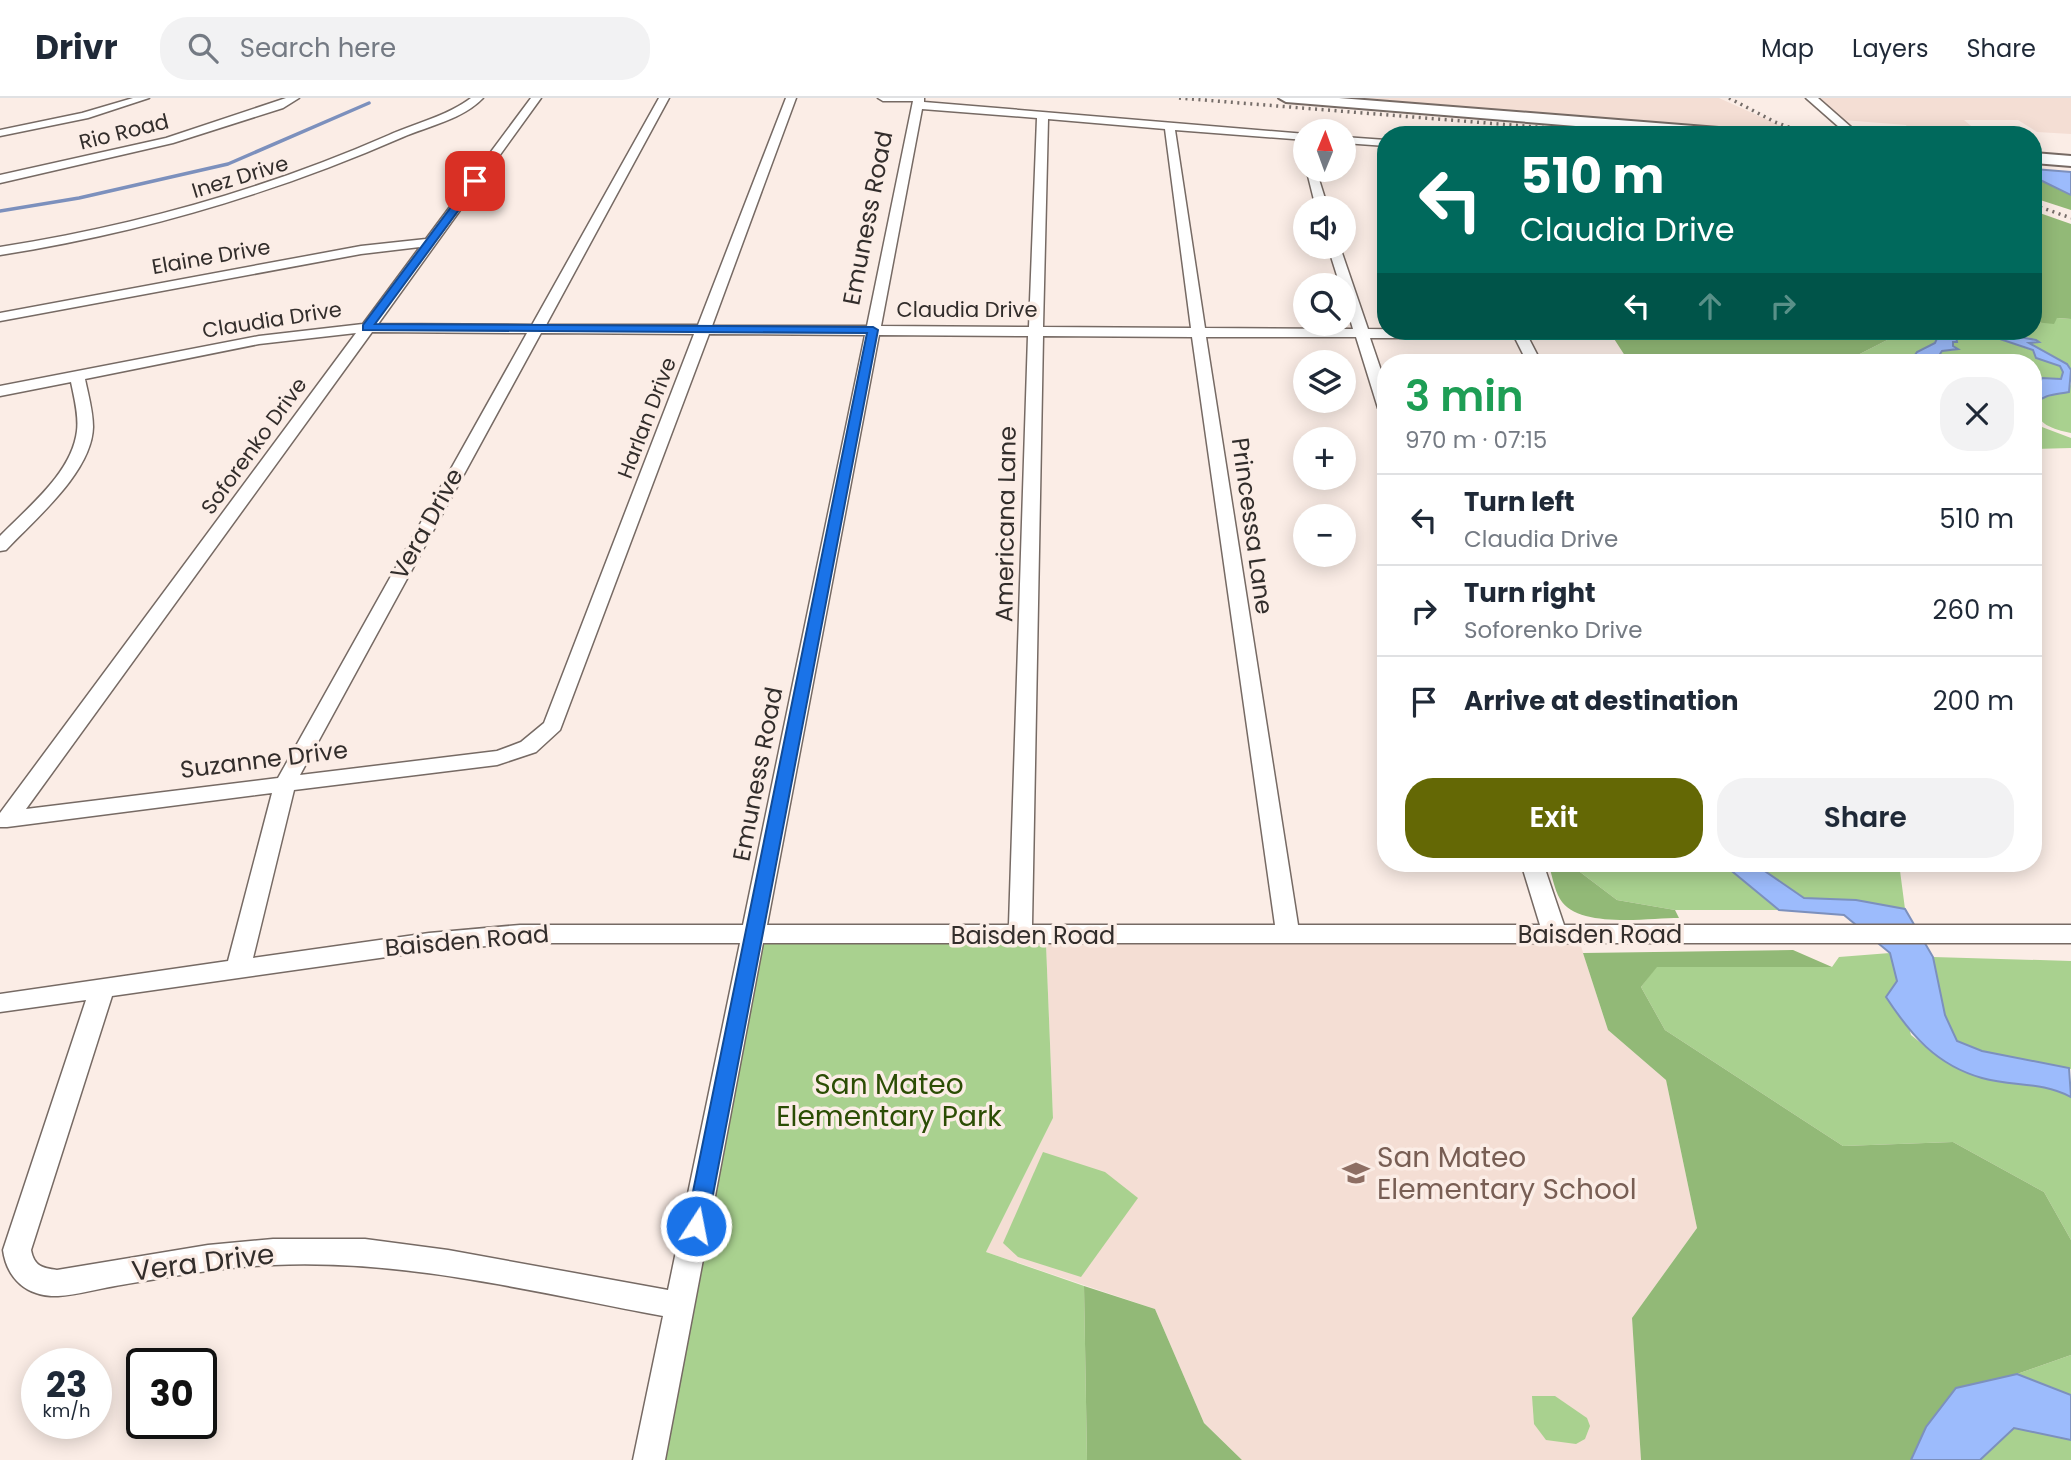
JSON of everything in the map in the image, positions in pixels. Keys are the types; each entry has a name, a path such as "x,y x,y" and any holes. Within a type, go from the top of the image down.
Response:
{"street":[{"path":"0,133 84,116 144,98"},
{"name":"Rio Road","path":"0,179 169,141 279,106 294,98"},
{"name":"Inez Drive","path":"0,251 115,231 247,196 343,161 478,98"},
{"name":"Soforenko Drive","path":"3,820 536,98"},
{"name":"Vera Drive","path":"238,968 285,783 664,98"},
{"name":"Harlan Drive","path":"533,746 553,725 791,98"},
{"path":"883,98 1171,125 1293,140"},
{"path":"1286,98 1633,126"},
{"path":"1811,98 1844,126"},
{"name":"Emuness Road","path":"649,1460 918,101"},
{"name":"Americana Lane","path":"1020,936 1041,121 1044,115"},
{"name":"Princessa Lane","path":"1171,125 1169,132 1288,935"},
{"path":"1356,141 1377,143"},
{"path":"2042,159 2071,161"},
{"name":"Elaine Drive","path":"0,317 361,250 430,243"},
{"path":"1338,259 1377,380"},
{"name":"Claudia Drive","path":"0,391 259,340 367,328 1377,333"},
{"path":"0,546 61,480 83,445 85,430 77,376"},
{"name":"Suzanne Drive","path":"3,820 497,758 533,746"},
{"path":"1535,872 1555,935"},
{"name":"Baisden Road","path":"0,1003 429,942 520,934 2071,934"},
{"name":"Vera Drive","path":"102,989 9,1251 25,1275 48,1283 274,1252 365,1252 471,1267 681,1306"}],"shaded area":[{"path":"1315,98 1719,98 1781,126 1669,126"},
{"path":"1817,98 2071,98 2071,134 2042,132 2042,126 2028,126 2018,120 1964,120 1971,126 1906,126 1843,120"},
{"name":"San Mateo Elementary School","path":"1580,943 1608,1030 1666,1080 1697,1228 1632,1318 1641,1460 1242,1460 1204,1423 1155,1309 986,1252 1053,1118 1046,944"}],"green space":[{"path":"2042,181 2071,195 2071,210 2042,201"},
{"path":"2042,214 2071,224 2071,319 2057,318 2054,324 2042,323"},
{"path":"2057,318 2071,319 2071,370 2067,364 2029,343 2030,340 2042,340 2042,322"},
{"path":"1615,340 1887,340 1860,354 1624,354"},
{"path":"1887,340 1936,340 1916,354 1860,354"},
{"path":"2003,340 2033,350 2034,354 1940,354 1942,351 1955,350 1953,342"},
{"path":"2042,360 2060,366 2063,372 2061,379 2042,378"},
{"path":"2071,383 2071,433 2052,428 2042,421 2042,398 2068,392"},
{"path":"2042,427 2071,438 2071,448 2042,449"},
{"path":"1551,872 1580,872 1617,900 1675,910 1679,918 1614,920 1581,915 1560,899"},
{"path":"1580,872 1733,872 1779,910 1675,910 1617,900"},
{"path":"1766,872 1900,872 1905,909 1856,900 1804,898"},
{"name":"San Mateo Elementary Park","path":"759,944 1046,944 1053,1118 986,1252 1084,1286 1087,1460 664,1460"},
{"path":"1793,950 1832,967 1657,967 1641,987 1665,1030 1843,1146 1953,1142 2044,1192 2071,1240 2071,1355 2017,1374 1926,1427 1911,1460 1641,1460 1632,1318 1697,1228 1666,1080 1608,1030 1583,953"},
{"path":"1890,953 1911,1035 1937,1056 1982,1078 2050,1087 2071,1097 2071,1240 2044,1192 1953,1142 1843,1146 1665,1030 1641,987 1656,967 1832,967 1839,957"},
{"path":"1933,957 2071,961 2071,1069 1982,1051 1957,1041 1945,1015"},
{"path":"1043,1152 1105,1172 1138,1198 1081,1277 1018,1257 1003,1243"},
{"path":"1084,1286 1155,1309 1204,1423 1242,1460 1087,1460"},
{"path":"2071,1355 2071,1395 2017,1374"},
{"path":"1532,1396 1555,1396 1587,1418 1590,1426 1585,1439 1576,1444 1546,1440 1534,1424"},
{"path":"2014,1428 2071,1440 2071,1460 1980,1460"}],"water":[{"path":"2042,170 2071,172 2071,195 2042,181"},
{"path":"1936,340 1957,340 1953,346 1958,349 1942,351 1940,354 1916,354"},
{"path":"2003,340 2036,340 2039,342 2029,343 2067,364 2071,370 2069,392 2042,399 2042,378 2061,379 2063,372 2060,366 2042,360 2042,354 2034,354 2033,350"},
{"path":"1733,872 1766,872 1804,898 1856,900 1905,909 1933,957 1945,1015 1957,1041 1982,1051 2069,1068 2071,1097 2038,1086 1982,1078 1938,1057 1915,1036 1886,997 1897,981 1890,953 1844,915 1779,910"},
{"path":"2017,1374 2071,1395 2071,1440 2014,1428 1980,1460 1911,1460 1926,1427 1956,1388"}],"waterway":[{"path":"0,211 79,198 228,164 369,103"}],"railway":[{"path":"1179,98 1524,126"},
{"path":"1729,98 1786,126"},
{"path":"2042,208 2071,218"}],"place":[{"name":"San Mateo Elementary School","path":"1356,1173"}],"route":[{"path":"475,181 367,328 873,330 696,1226"}]}
